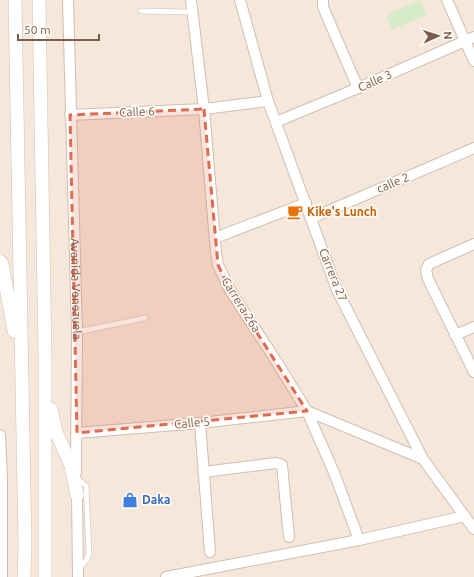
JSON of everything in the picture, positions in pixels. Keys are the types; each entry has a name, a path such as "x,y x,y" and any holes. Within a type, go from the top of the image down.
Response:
{"street":[{"path":"15,0 25,546 24,577"},
{"path":"39,0 45,381 45,577"},
{"name":"Avenida Venezuela","path":"68,0 77,332 76,476 78,573"},
{"name":"Carrera 26a","path":"191,0 204,109 218,265 231,292 307,411 335,475 359,540"},
{"name":"Carrera 27","path":"240,0 268,101 312,218 337,290 423,459 474,529"},
{"path":"323,0 323,7 358,88"},
{"path":"447,0 469,39 474,62"},
{"name":"Calle 3","path":"276,122 469,39"},
{"name":"Calle 6","path":"70,115 204,109 268,101"},
{"name":"calle 2","path":"312,218 474,148"},
{"path":"215,238 306,203"},
{"path":"474,244 429,264 426,270 428,279 474,372"},
{"path":"0,261 2,264 21,362"},
{"path":"455,335 474,327"},
{"path":"45,381 55,428 70,465 77,495"},
{"path":"307,411 423,459"},
{"name":"Calle 5","path":"77,433 200,423 307,411"},
{"path":"200,423 210,552"},
{"path":"0,435 1,574"},
{"path":"203,472 276,463 282,465 289,537"},
{"path":"166,577 359,540 465,516"}],"lane":[{"path":"141,11 192,12"},
{"path":"77,332 145,318"},
{"path":"76,476 86,486 89,553 86,561 78,573"}],"highlighted area":[{"path":"204,109 218,265 231,292 307,411 77,433 70,115"}],"shaded area":[{"path":"0,0 474,0 474,577 0,577"}],"green space":[{"path":"419,0 427,15 392,30 386,15"}],"place":[{"name":"Kike's Lunch","path":"295,212"},
{"name":"Daka","path":"130,500"}]}
